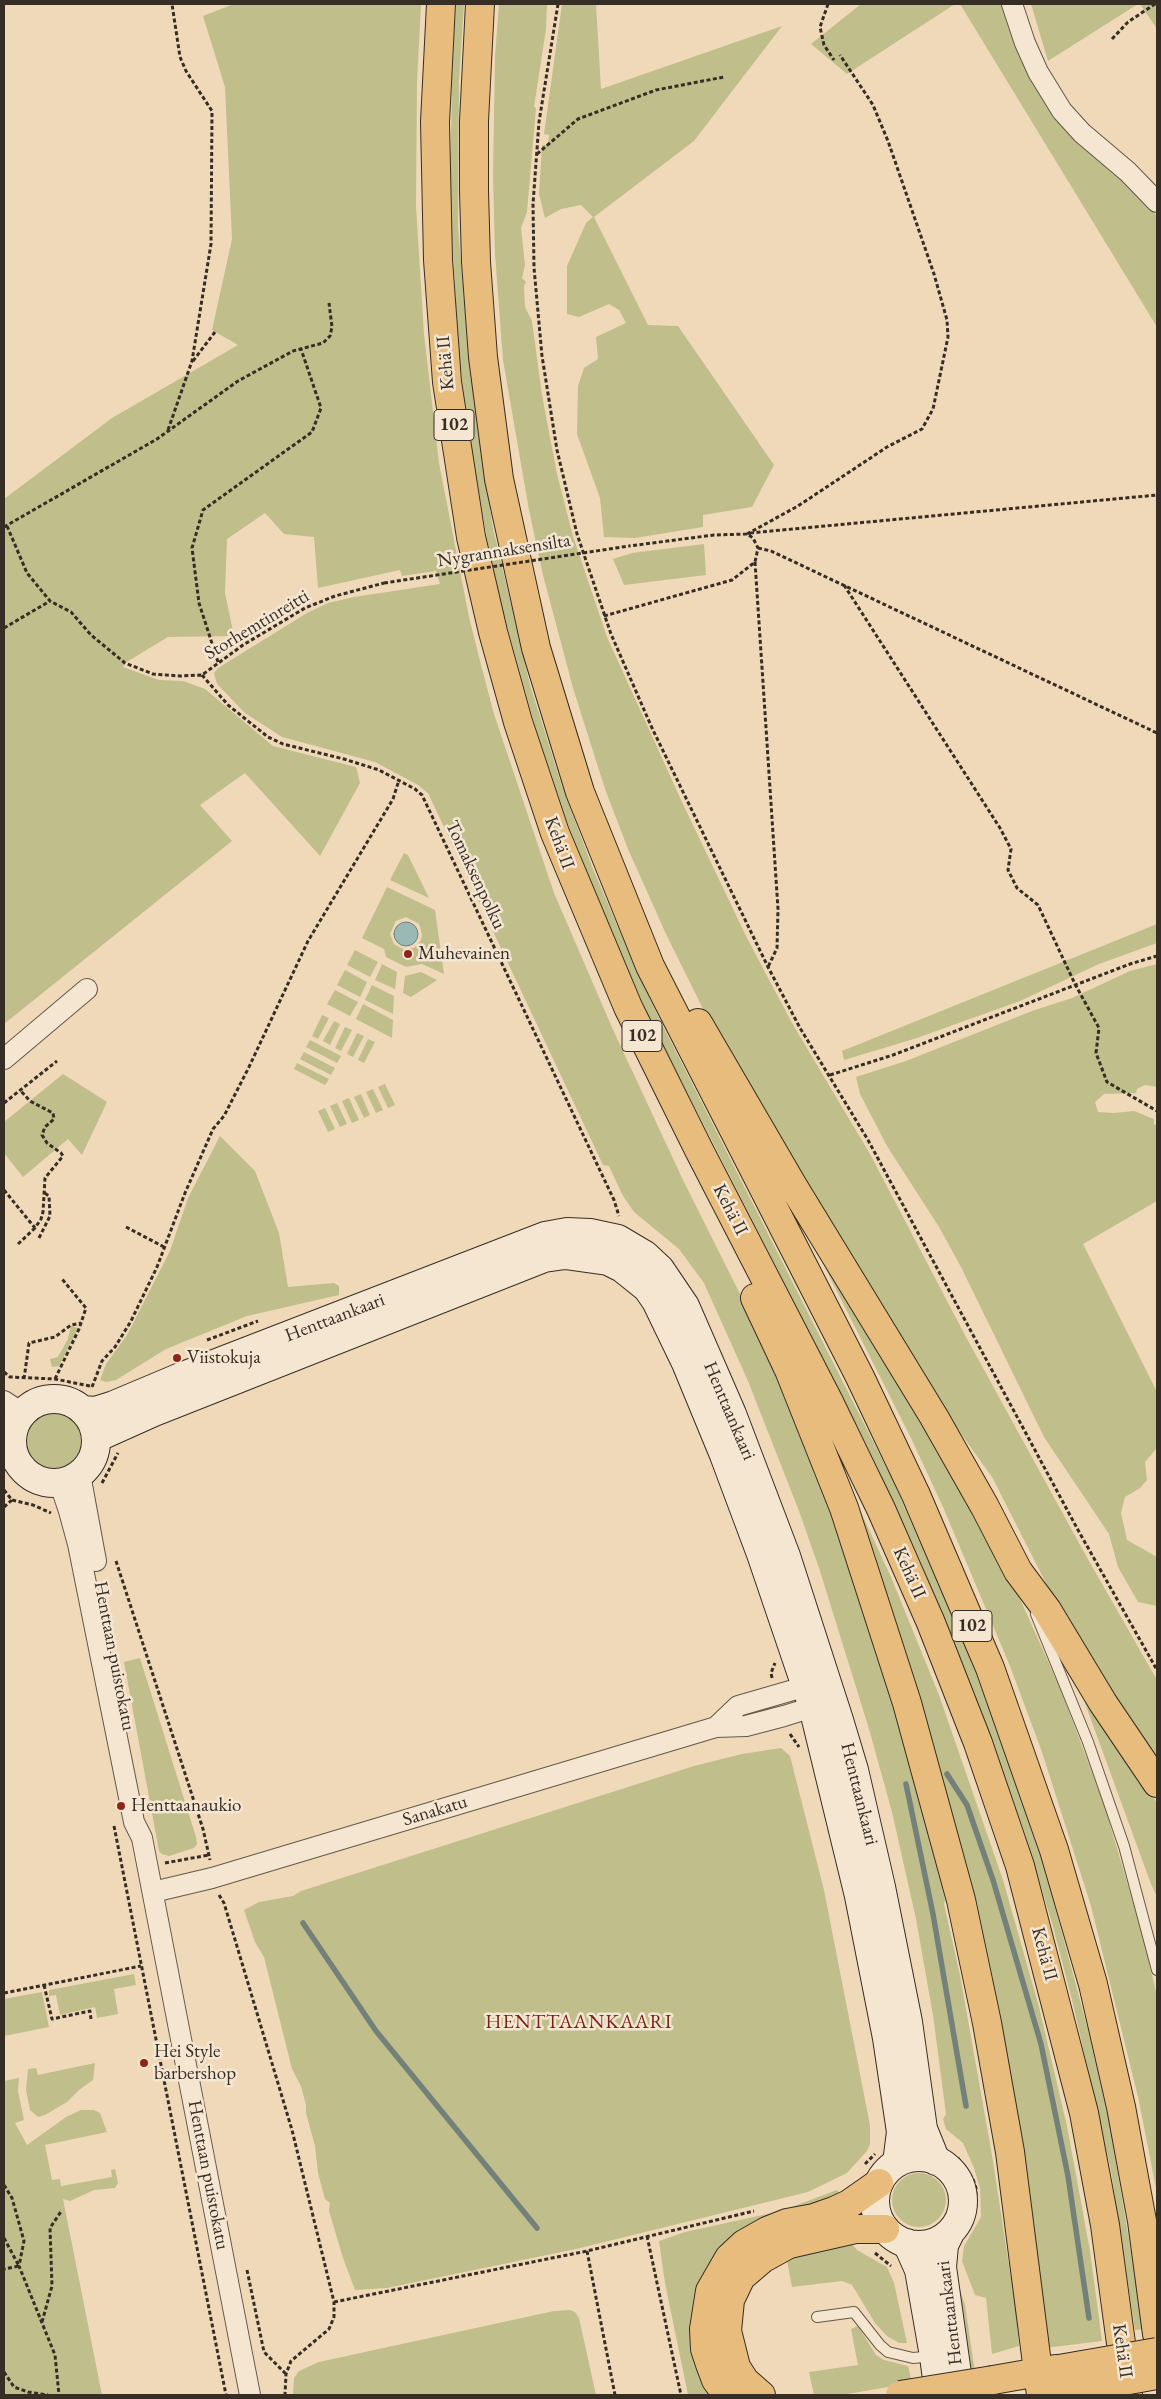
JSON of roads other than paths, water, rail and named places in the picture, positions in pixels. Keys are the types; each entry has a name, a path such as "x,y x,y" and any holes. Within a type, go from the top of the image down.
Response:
{"highway":[{"name":"Kehä II","path":"440,4 435,122 438,260 447,382 471,537 493,632 518,722 554,833 628,1007 830,1404 927,1614 978,1742 1020,1866 1084,2113 1106,2225 1128,2395"},
{"name":"Kehä II","path":"480,4 474,121 476,262 483,358 499,479 536,648 566,747 610,869 650,966 860,1377 916,1495 990,1668 1054,1850 1093,1984 1121,2107 1140,2212 1157,2334"},
{"path":"650,966 693,1014 793,1186 938,1425 985,1507 1018,1571 1048,1610 1103,1702 1157,1783"},
{"path":"742,1234 744,1273 789,1370 825,1458 869,1580 907,1703 961,1900 987,2023 1010,2152 1046,2386"},
{"path":"727,2395 710,2364 705,2349 704,2329 710,2291 728,2258 744,2244 766,2231 787,2223 814,2218 849,2204 868,2177"},
{"path":"760,2395 745,2381 736,2367 730,2349 728,2317 730,2300 736,2286 752,2267 774,2250 806,2239 855,2229 896,2236"},
{"path":"1046,2386 1157,2352"},
{"path":"900,2395 993,2380 1046,2386 1157,2375"}],"main road":[{"name":"Henttaankaari","path":"87,1398 95,1411 114,1405 183,1376 545,1236 567,1232 590,1233 618,1239 645,1255 660,1269 685,1306 732,1414 786,1556 888,2038 901,2132 888,2156"},
{"name":"Henttaankaari","path":"96,1438 154,1412 544,1258 565,1255 608,1261 622,1268 646,1288 656,1301 686,1363 816,1694 854,1770 868,1828 908,2022 922,2129 946,2158"},
{"path":"87,1398 96,1438 95,1452 89,1464 68,1479 12,1483 13,1407 32,1406 52,1399 72,1404 87,1398"},
{"path":"888,2156 946,2158 962,2193 958,2231 925,2245 896,2236 876,2207 868,2177 887,2172 888,2156"},
{"name":"Henttaankaari","path":"958,2231 944,2245 942,2267 960,2395"},
{"name":"Henttaankaari","path":"896,2236 919,2270 939,2395"}],"street":[{"path":"1012,4 1025,43 1038,72 1062,111 1082,133 1128,172 1157,202"},
{"path":"4,1059 87,989"},
{"name":"Henttaan puistokatu","path":"142,1838 146,1821 81,1489 68,1479 63,1493 70,1511 80,1554 134,1822 142,1838 250,2395"},
{"name":"Sanakatu","path":"153,1892 212,1878 716,1727 746,1726 816,1694"}],"lane":[{"path":"1018,1571 1088,1742 1124,1846 1157,1970"},
{"path":"817,2317 854,2312 880,2345 888,2352 913,2358 934,2356"}],"water":[{"path":"406,922 411,923 417,929 417,939 411,945 406,946 401,945 395,939 394,934 395,929 401,923"}],"waterway":[{"path":"947,1774 967,1805 993,1880 1041,2044 1068,2176 1089,2318"},
{"path":"906,1784 933,1914 966,2106"},
{"path":"303,1923 376,2031 537,2228"}],"place":[{"name":"Muhevainen","path":"408,954"},
{"name":"Viistokuja","path":"177,1358"},
{"name":"Henttaanaukio","path":"121,1806"},
{"name":"Hei Style barbershop","path":"144,2063"}],"district":[{"name":"HENTTAANKAARI","path":"579,2023"}]}
